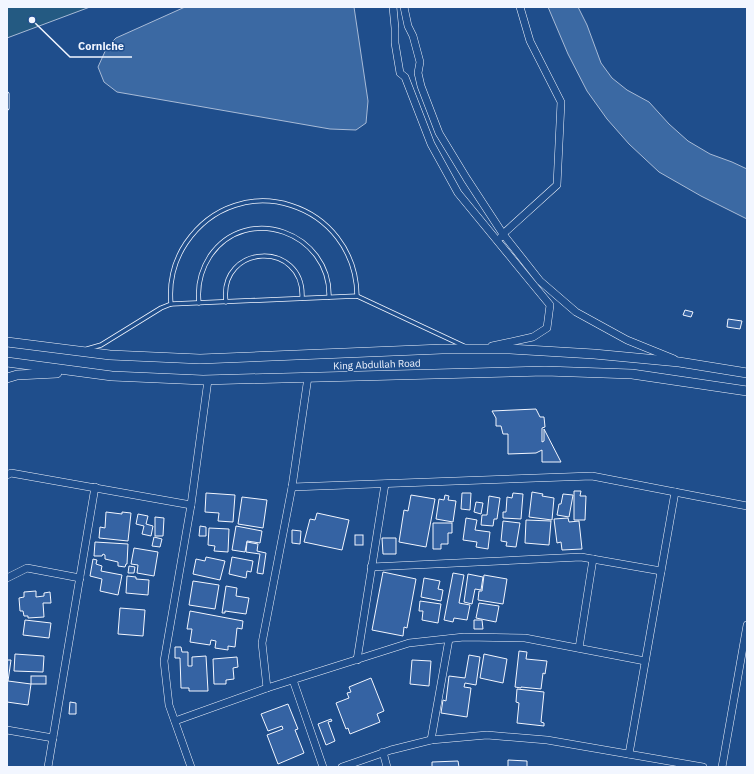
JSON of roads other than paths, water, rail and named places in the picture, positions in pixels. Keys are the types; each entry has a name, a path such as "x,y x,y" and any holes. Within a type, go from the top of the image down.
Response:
{"street":[{"path":"393,7 395,43 400,73 406,77 431,144 458,193 550,305 547,328 533,337 483,348"},
{"path":"404,7 408,26 413,36 420,62 418,73 421,86 439,133 466,179 503,234 540,281 576,312 627,340 679,362"},
{"path":"498,242 503,234 557,185 561,102 530,41 520,7"},
{"path":"406,77 418,73"},
{"path":"498,242 508,240"},
{"name":"King Abdullah Road","path":"7,342 110,355 200,359 483,348 594,354 679,362 747,373"},
{"name":"King Abdullah Road","path":"7,362 112,376 208,380 546,370 632,374 747,391"},
{"path":"7,378 17,375 79,372"},
{"path":"267,688 262,643 292,487 308,377"},
{"path":"191,767 169,705 164,661 191,504 208,380"},
{"path":"7,475 11,473 191,504"},
{"path":"292,487 592,476 747,506"},
{"path":"357,660 385,484"},
{"path":"48,767 95,487"},
{"path":"629,754 675,492"},
{"path":"371,568 581,557 661,571"},
{"path":"578,648 593,559"},
{"path":"7,578 26,568 80,578"},
{"path":"722,767 747,625"},
{"path":"175,721 267,688 409,643 464,637 525,638 645,661"},
{"path":"430,740 449,639"},
{"path":"293,680 323,767"},
{"path":"7,730 53,738"},
{"path":"342,767 383,752 430,740 487,735 547,740 703,767"},
{"path":"383,752 387,767"}],"lane":[{"path":"7,94 7,108"},
{"path":"171,304 173,272 180,253 190,236 199,226 221,211 240,204 259,201 272,201 298,207 310,213 331,230 340,240 352,264 357,296"},
{"path":"199,303 198,288 200,279 212,254 222,244 234,236 242,232 261,228 288,233 311,249 320,260 326,273 329,297"},
{"path":"226,302 226,285 233,270 246,260 262,255 278,258 292,267 300,282 302,298"},
{"path":"72,351 101,345 161,308 171,304 357,296 468,348"}],"place":[{"name":"Corniche","path":"32,20"}]}
